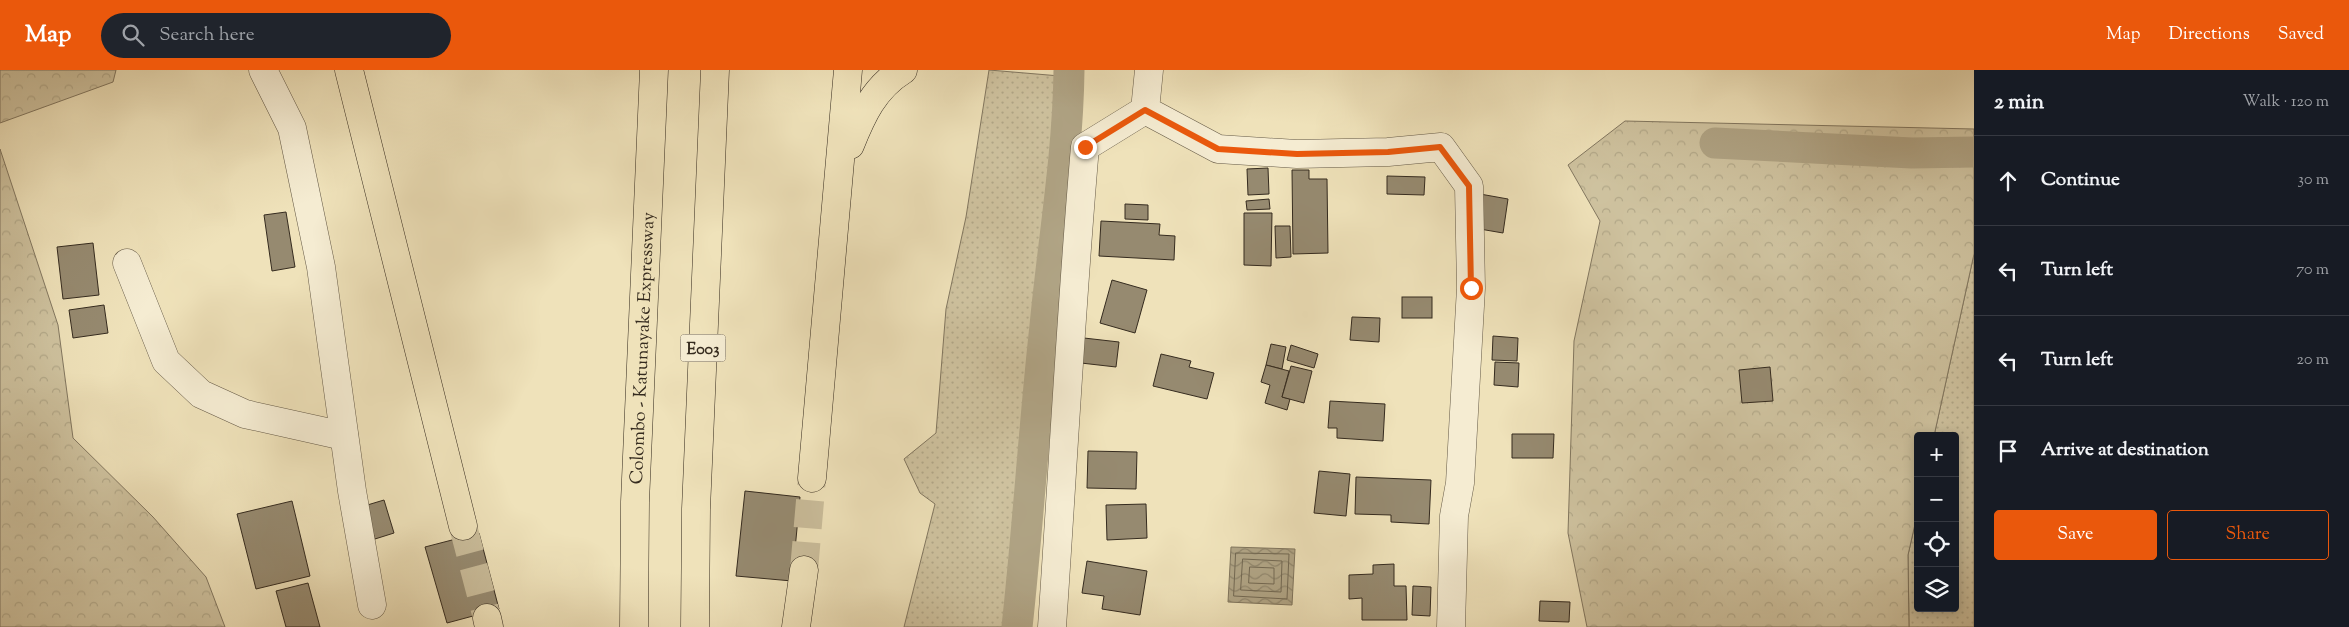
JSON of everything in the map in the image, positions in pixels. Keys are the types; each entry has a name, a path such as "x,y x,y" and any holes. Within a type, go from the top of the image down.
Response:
{"highway":[{"path":"330,70 355,101"},
{"path":"349,70 355,101 463,526"},
{"name":"Colombo - Katunayake Expressway","path":"634,627 635,502 654,70"},
{"name":"E003","path":"695,627 696,509 715,70"},
{"path":"812,478 848,70"},
{"path":"840,166 865,109 878,91 903,70"},
{"path":"796,627 804,570"}],"street":[{"path":"263,70 277,96 294,137 321,267 344,436 372,605"},
{"path":"1145,110 1149,70"},
{"path":"1052,627 1066,422 1073,282 1085,147 1145,110"},
{"path":"1145,110 1218,149 1297,154 1388,152 1440,147 1469,186 1471,288 1460,483 1454,516 1451,627"},
{"path":"127,263 166,361 201,394 245,414 344,436"}],"green space":[{"path":"0,70 116,70 113,82 0,123"},
{"path":"989,70 1060,76 1026,382 1006,627 904,627 935,504 920,493 904,459 936,433 946,309 966,217"},
{"path":"1625,121 1974,129 1974,254 1935,432 1914,432 1914,529 1908,555 1909,627 1587,627 1568,533 1574,341 1600,221 1568,165"},
{"path":"0,149 58,325 73,438 153,517 206,577 225,627 0,627"},
{"path":"1974,254 1974,627 1909,627 1908,555 1914,529 1914,612 1959,612 1959,432 1935,432"}],"water":[{"path":"1231,547 1295,549 1292,605 1228,602"}],"building":[{"path":"1268,168 1269,194 1248,195 1247,169"},
{"path":"1292,170 1309,170 1309,179 1327,179 1328,253 1293,254"},
{"path":"1387,176 1425,177 1424,195 1387,194"},
{"path":"1480,194 1508,199 1503,233 1474,228"},
{"path":"1269,199 1270,209 1247,210 1246,201"},
{"path":"1125,204 1148,205 1148,220 1125,219"},
{"path":"286,212 295,267 272,271 264,215"},
{"path":"1244,213 1272,213 1271,266 1244,265"},
{"path":"1101,221 1160,224 1159,235 1175,236 1174,260 1099,256"},
{"path":"1275,226 1290,226 1291,257 1276,258"},
{"path":"93,243 99,295 63,299 57,247"},
{"path":"1112,280 1147,290 1135,333 1100,323"},
{"path":"1402,297 1432,297 1432,318 1402,318"},
{"path":"104,305 108,333 73,338 69,310"},
{"path":"1352,317 1380,318 1379,342 1350,340"},
{"path":"1493,336 1518,338 1517,361 1492,360"},
{"path":"1084,338 1119,342 1116,367 1081,363"},
{"path":"1271,344 1286,347 1282,369 1266,365"},
{"path":"1291,345 1318,354 1314,368 1287,360"},
{"path":"1161,354 1191,361 1189,367 1214,373 1207,399 1153,386"},
{"path":"1495,362 1519,363 1518,387 1494,385"},
{"path":"1266,365 1289,371 1282,397 1290,399 1287,410 1265,403 1270,385 1261,382"},
{"path":"1291,366 1312,371 1304,403 1282,397"},
{"path":"1770,367 1773,401 1742,403 1739,370"},
{"path":"1330,401 1385,404 1383,441 1337,438 1337,428 1328,428"},
{"path":"1512,434 1554,434 1553,458 1512,458"},
{"path":"1088,451 1137,452 1136,489 1087,488"},
{"path":"1319,471 1350,474 1346,516 1314,513"},
{"path":"1356,477 1431,480 1429,524 1391,522 1391,515 1355,514"},
{"path":"745,491 800,497 792,581 736,576"},
{"path":"384,500 394,533 375,539 364,506"},
{"path":"292,501 310,576 256,589 237,514"},
{"path":"1146,504 1147,538 1107,540 1106,505"},
{"path":"479,533 499,609 447,623 425,547"},
{"path":"1087,561 1147,571 1140,615 1102,609 1104,596 1082,593"},
{"path":"1394,564 1394,586 1406,586 1407,620 1362,620 1362,598 1349,599 1349,575 1373,574 1373,565"},
{"path":"308,583 320,627 286,627 276,591"},
{"path":"1413,586 1431,587 1430,616 1412,615"},
{"path":"1540,601 1570,602 1569,622 1539,621"}],"waterway":[{"path":"1017,627 1041,364 1066,134 1069,70"},
{"path":"1715,143 1912,153 1974,152"}],"tunnel":[{"path":"804,570 812,478"},
{"path":"463,526 487,618"}],"route":[{"path":"1085,147 1145,110 1218,149 1297,154 1388,152 1440,147 1469,186 1471,288"}]}
